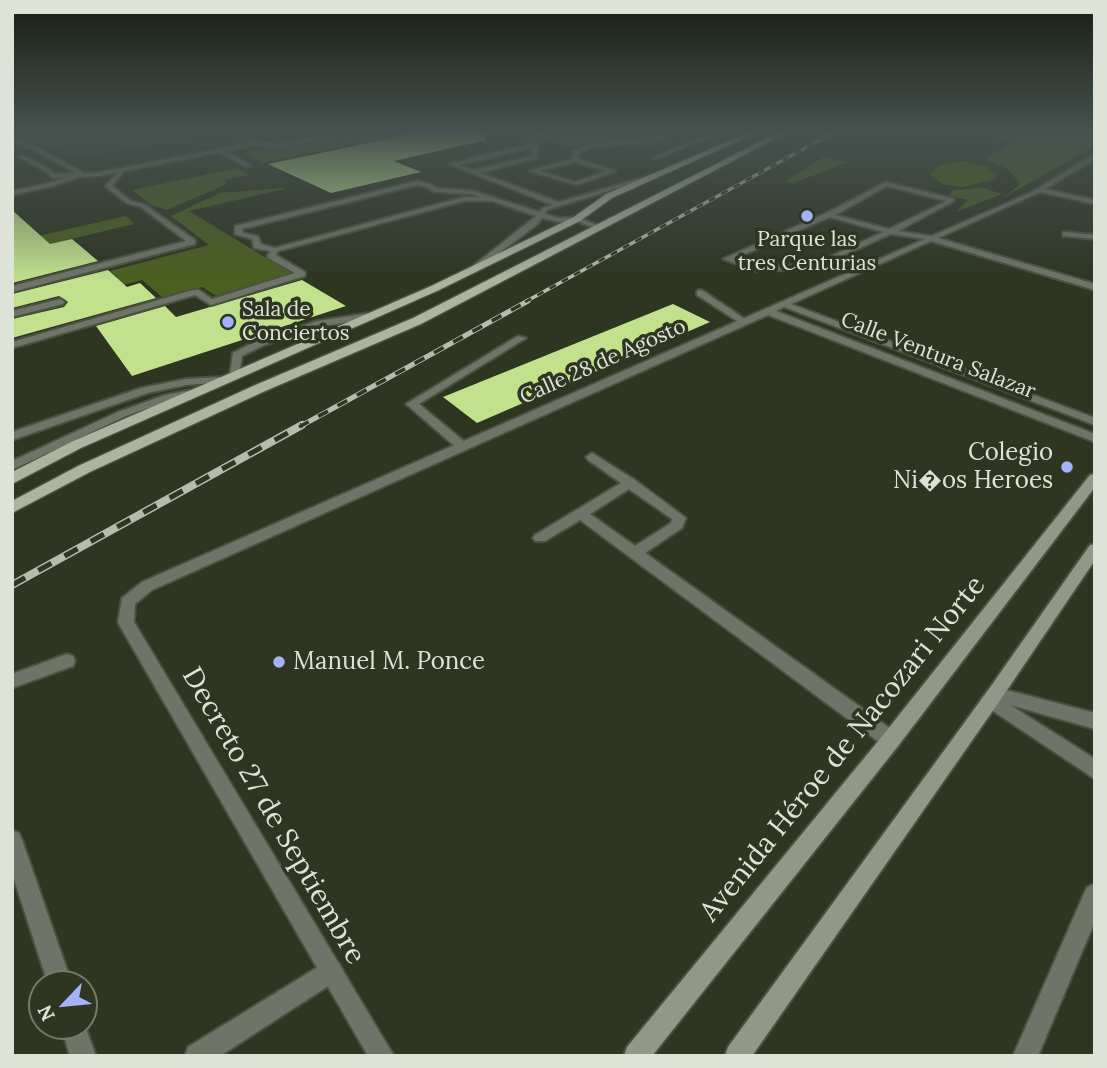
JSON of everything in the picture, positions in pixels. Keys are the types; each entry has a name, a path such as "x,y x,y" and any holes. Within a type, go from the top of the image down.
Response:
{"main road":[{"path":"12,479 76,445 433,289 580,216 609,196 646,181"},
{"path":"652,181 648,187 660,188 687,183"},
{"path":"12,508 121,452 258,389 417,321 691,181"},
{"name":"Avenida Héroe de Nacozari Norte","path":"636,1056 891,740 1095,478"},
{"path":"737,1056 1095,549"}],"street":[{"path":"12,187 44,181"},
{"path":"12,193 63,181"},
{"path":"12,289 191,244 192,242 143,206 129,202 108,186 112,181"},
{"path":"498,181 603,225"},
{"path":"565,181 575,184 584,181"},
{"path":"476,268 535,222 539,214 558,204 638,181"},
{"name":"Calle 28 de Agosto","path":"127,602 147,586 1040,190 1055,181"},
{"path":"493,199 464,199 275,250 257,246 255,237 239,234 238,228 417,183 428,185 434,190 472,192 559,220 580,216"},
{"path":"886,184 952,200 813,267 757,269 727,259 829,215 886,184"},
{"path":"1040,190 1095,202"},
{"path":"829,215 890,232 928,238 1095,286"},
{"path":"1066,233 1095,237"},
{"path":"12,345 196,292 211,302 302,274 271,256 275,250"},
{"path":"700,293 743,321"},
{"path":"12,314 60,302"},
{"name":"Calle Ventura Salazar","path":"783,304 1095,422"},
{"name":"Calle Ventura Salazar","path":"767,311 1095,438"},
{"path":"235,374 237,355 260,343 317,324 370,316"},
{"path":"461,446 412,404 522,338"},
{"path":"12,436 145,390 186,382 222,380"},
{"path":"12,466 122,414 169,397 197,391"},
{"path":"592,457 679,518 677,525 635,553"},
{"path":"540,538 630,483"},
{"path":"581,514 891,740"},
{"name":"Decreto 27 de Septiembre","path":"127,602 126,622 382,1056"},
{"path":"12,681 67,661"},
{"path":"993,697 1095,721"},
{"path":"993,697 1095,770"},
{"path":"12,840 55,970"},
{"path":"1025,1056 1095,895"},
{"path":"197,1056 331,971"}],"shaded area":[{"path":"176,181 225,181 225,185 167,210 151,205 132,190"},
{"path":"938,181 988,181 962,187 942,184"},
{"path":"1018,181 1033,181 1003,198 1020,184"},
{"path":"984,188 1002,194 956,212 968,200 950,196 952,190"},
{"path":"284,189 189,211 291,273 216,296 202,287 163,298 142,280 60,302 58,298 120,281 110,271 209,245 171,216 220,193"},
{"path":"126,216 134,224 12,253 12,242"}],"building":[{"path":"305,181 383,181 331,193"},
{"path":"12,210 50,244 72,239 98,261 12,283"},
{"path":"108,270 127,287 140,283 156,298 12,338 12,319 64,307 68,302 59,296 12,308 12,294"},
{"name":"Sala de Conciertos","path":"302,280 346,306 132,376 96,326 165,306 176,317"},
{"path":"673,304 710,322 477,423 443,397"}],"railway":[{"path":"525,302 745,181"},
{"path":"299,427 528,301"},
{"path":"12,585 302,425"}],"place":[{"name":"Parque las tres Centurias","path":"807,216"},
{"name":"Sala de Conciertos","path":"228,322"},
{"name":"Colegio Ni�os Heroes","path":"1067,467"},
{"name":"Manuel M. Ponce","path":"279,662"}]}
